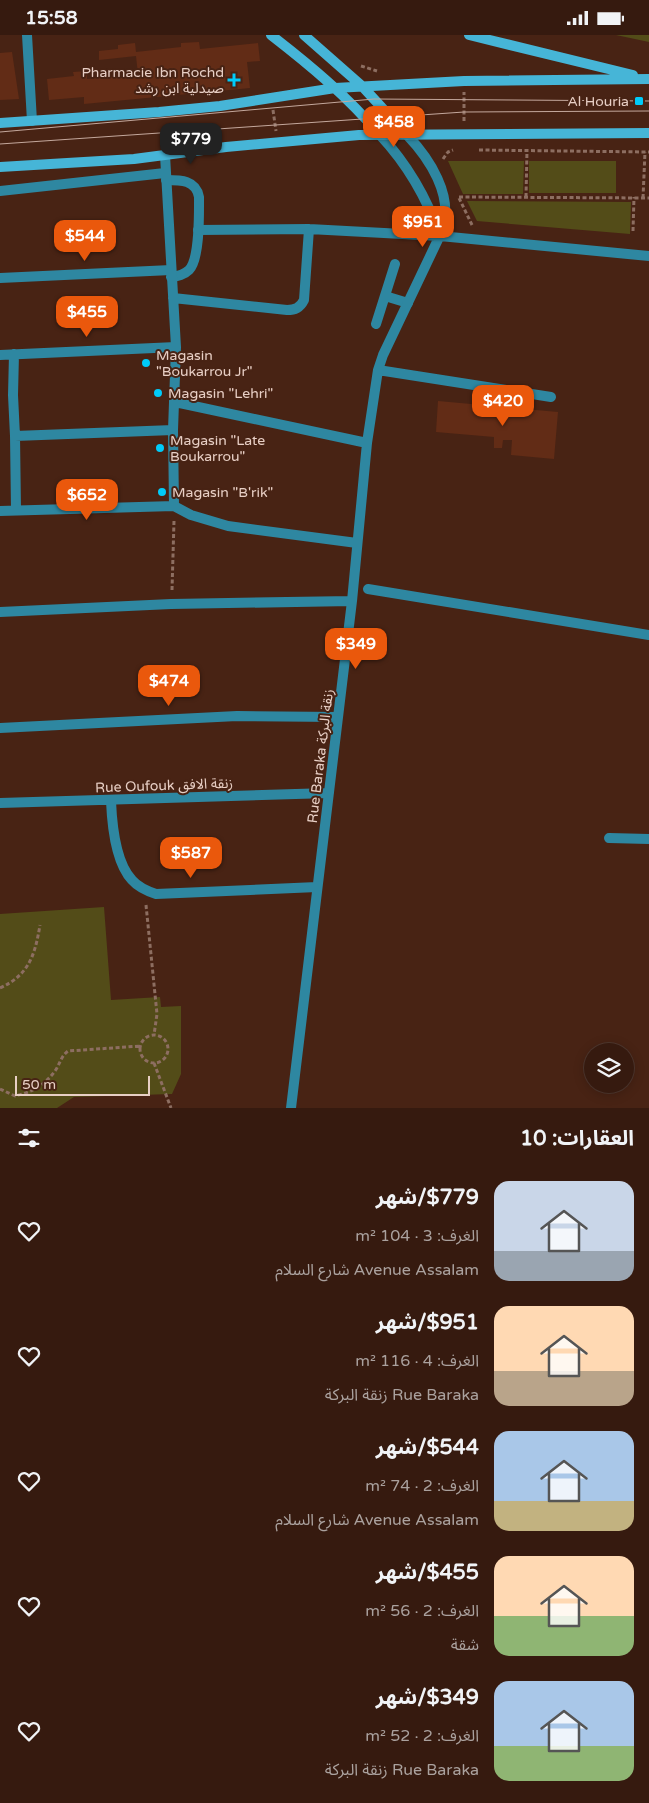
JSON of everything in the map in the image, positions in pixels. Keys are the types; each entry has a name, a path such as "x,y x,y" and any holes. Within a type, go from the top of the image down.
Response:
{"main road":[{"path":"271,35 307,63 350,101 380,135"},
{"path":"304,35 362,86 407,135"},
{"path":"469,35 649,79"},
{"path":"0,123 220,106 335,88 362,86 464,81 649,79"},
{"path":"0,167 134,159 359,135 649,133"}],"street":[{"path":"28,35 32,121"},
{"path":"380,135 392,147 412,175 428,205 440,236"},
{"name":"Rue Baraka زنقة البركة","path":"291,1108 352,601 367,443 378,370 383,355 446,221 442,191 434,171 422,152 407,135"},
{"path":"165,155 176,347 173,429 174,506"},
{"path":"0,191 166,177 186,181 196,189 199,197 196,254 193,265 184,273 0,278"},
{"path":"173,298 287,310 295,309 302,304 304,296 309,229"},
{"path":"198,230 309,229 440,236 649,256"},
{"path":"376,324 396,263"},
{"path":"385,296 408,303"},
{"path":"0,355 176,347"},
{"path":"14,354 13,395 16,436 16,510"},
{"path":"378,370 551,397"},
{"path":"175,402 367,443"},
{"path":"16,436 173,429"},
{"path":"0,511 174,506 191,515 228,526 357,543"},
{"path":"368,589 649,635"},
{"path":"0,613 171,604 352,601"},
{"path":"0,728 237,716 338,717"},
{"name":"Rue Oufouk زنقة الافق","path":"0,803 329,793"},
{"path":"111,801 112,829 121,863 131,880 144,890 156,894 318,887"},
{"path":"608,837 649,839"}],"path":[{"path":"442,163 445,155 456,149"},
{"path":"472,150 647,152 643,197"},
{"path":"526,197 527,151"},
{"path":"455,190 471,224 478,230"},
{"path":"459,197 649,197"},
{"path":"633,231 634,197"},
{"path":"171,604 174,506"},
{"path":"144,890 157,1014 154,1035"},
{"path":"0,988 15,980 27,968 35,949 40,925"},
{"path":"154,1035 160,1037 168,1046 168,1052 160,1062 154,1063 144,1058 141,1046 143,1041 154,1035"},
{"path":"0,1089 15,1096 36,1089 55,1070 63,1054 68,1051 141,1046"},
{"path":"154,1063 170,1108"}],"shaded area":[{"path":"616,35 649,35 649,42"},
{"path":"448,161 524,161 523,194 463,194"},
{"path":"529,161 616,161 616,193 529,193"},
{"path":"467,201 631,202 630,234 477,221"},
{"path":"104,907 111,1000 160,997 161,1007 181,1006 181,1074 172,1094 74,1097 57,1108 0,1108 0,914"}],"building":[{"path":"199,42 200,49 258,43 260,61 247,62 250,88 84,104 84,97 49,100 47,79 74,76 73,72 87,71 87,79 138,74 136,56 99,60 99,51 118,49 118,45 135,43 136,52 181,47 181,43"},
{"path":"12,52 19,99 0,100 0,53"},
{"path":"438,401 558,412 554,459 511,455 512,440 503,440 502,448 494,448 494,437 436,432"}],"tram line":[{"path":"0,132 374,99 649,101"},
{"path":"0,144 464,112 649,111"}],"place":[{"name":"Pharmacie Ibn Rochd صيدلية ابن رشد","path":"234,80"},
{"name":"Al Houria","path":"639,101"},
{"name":"Magasin \"Boukarrou Jr\"","path":"146,363"},
{"name":"Magasin \"Lehri\"","path":"158,393"},
{"name":"Magasin \"Late Boukarrou\"","path":"160,448"},
{"name":"Magasin \"B'rik\"","path":"162,492"}]}
